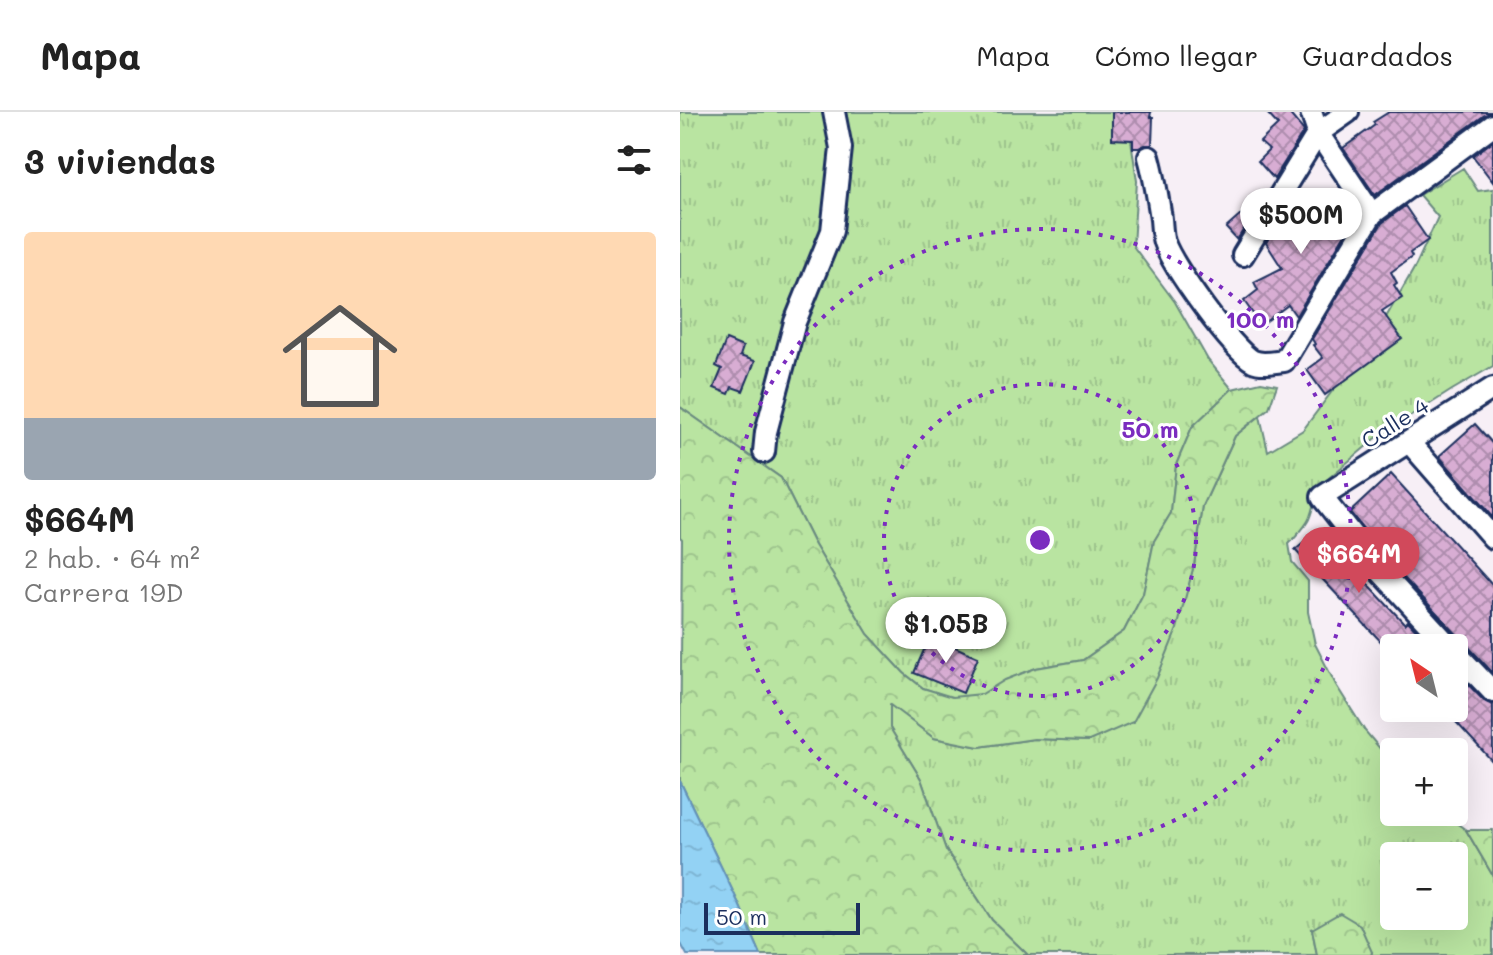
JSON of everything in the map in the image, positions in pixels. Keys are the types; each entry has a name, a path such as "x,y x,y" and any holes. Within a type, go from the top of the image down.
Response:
{"street":[{"path":"764,452 766,432 795,322 832,231 841,148 834,112"},
{"path":"1311,112 1318,133 1372,214"},
{"path":"1243,255 1318,133 1348,112"},
{"path":"1149,157 1156,182 1162,232 1172,260 1231,343 1243,355 1257,363 1284,361 1372,214 1493,125"},
{"name":"Calle 4","path":"1439,634 1381,572 1322,497 1409,442 1489,398"},
{"path":"1409,442 1493,538"},
{"path":"1468,665 1493,692"}],"green space":[{"path":"680,112 1122,112 1131,140 1137,181 1133,246 1175,302 1208,360 1232,389 1192,427 1176,465 1171,513 1154,541 1143,594 1124,631 1083,660 1036,668 1006,680 982,695 952,698 923,688 904,673 868,634 813,542 781,478 680,407"},
{"path":"1463,168 1478,191 1493,189 1493,366 1375,439 1317,488 1309,519 1289,544 1292,562 1308,581 1308,612 1315,644 1336,685 1380,749 1380,826 1460,826 1466,830 1493,876 1493,955 1371,955 1372,952 1312,929 1317,955 1028,955 992,920 946,850 921,779 890,728 890,704 934,738 979,747 1034,739 1089,741 1176,629 1194,565 1203,506 1235,436 1260,416 1268,451 1303,430 1381,326 1416,265 1438,217 1419,195"},
{"path":"1261,382 1277,385 1269,408 1235,436 1203,506 1194,565 1177,629 1157,678 1133,722 1089,741 1034,739 979,747 934,738 890,705 890,728 921,779 946,850 992,920 1028,955 761,955 680,781 680,407 781,478 813,542 868,634 904,673 923,688 952,697 982,694 1005,680 1036,668 1083,660 1124,631 1143,594 1154,541 1171,513 1176,465 1192,427 1232,389"},
{"path":"1466,830 1493,830 1493,876"},
{"path":"1340,913 1360,925 1371,955 1317,955 1312,929"}],"water":[{"path":"680,781 761,955 687,955 680,942"}],"building":[{"path":"1112,112 1151,112 1152,145 1133,148 1133,140 1112,139"},
{"path":"1266,112 1288,112 1304,131 1274,179 1258,161 1269,150 1260,142 1278,125"},
{"path":"1389,112 1493,112 1375,195 1343,148"},
{"path":"1493,141 1493,182 1473,156"},
{"path":"1341,191 1357,214 1296,316 1288,305 1261,325 1244,301 1258,290 1254,282 1282,268 1266,243 1270,236 1307,205 1311,211"},
{"path":"1267,192 1237,240 1226,228"},
{"path":"1405,206 1428,240 1391,272 1402,298 1382,311 1402,339 1325,395 1307,370 1323,358 1312,339 1382,223"},
{"path":"726,340 743,347 740,356 755,361 743,391 732,387 729,394 714,388 722,369 716,366"},
{"path":"1475,424 1493,444 1493,518 1439,456"},
{"path":"1391,474 1493,586 1493,673 1468,646 1468,634 1457,634 1391,564 1350,512"},
{"path":"1318,531 1405,624 1408,621 1420,634 1380,634 1380,641 1295,550"},
{"path":"930,636 978,657 963,693 914,673"},
{"path":"1468,684 1484,701 1493,705 1493,762 1456,722 1468,722"}]}
